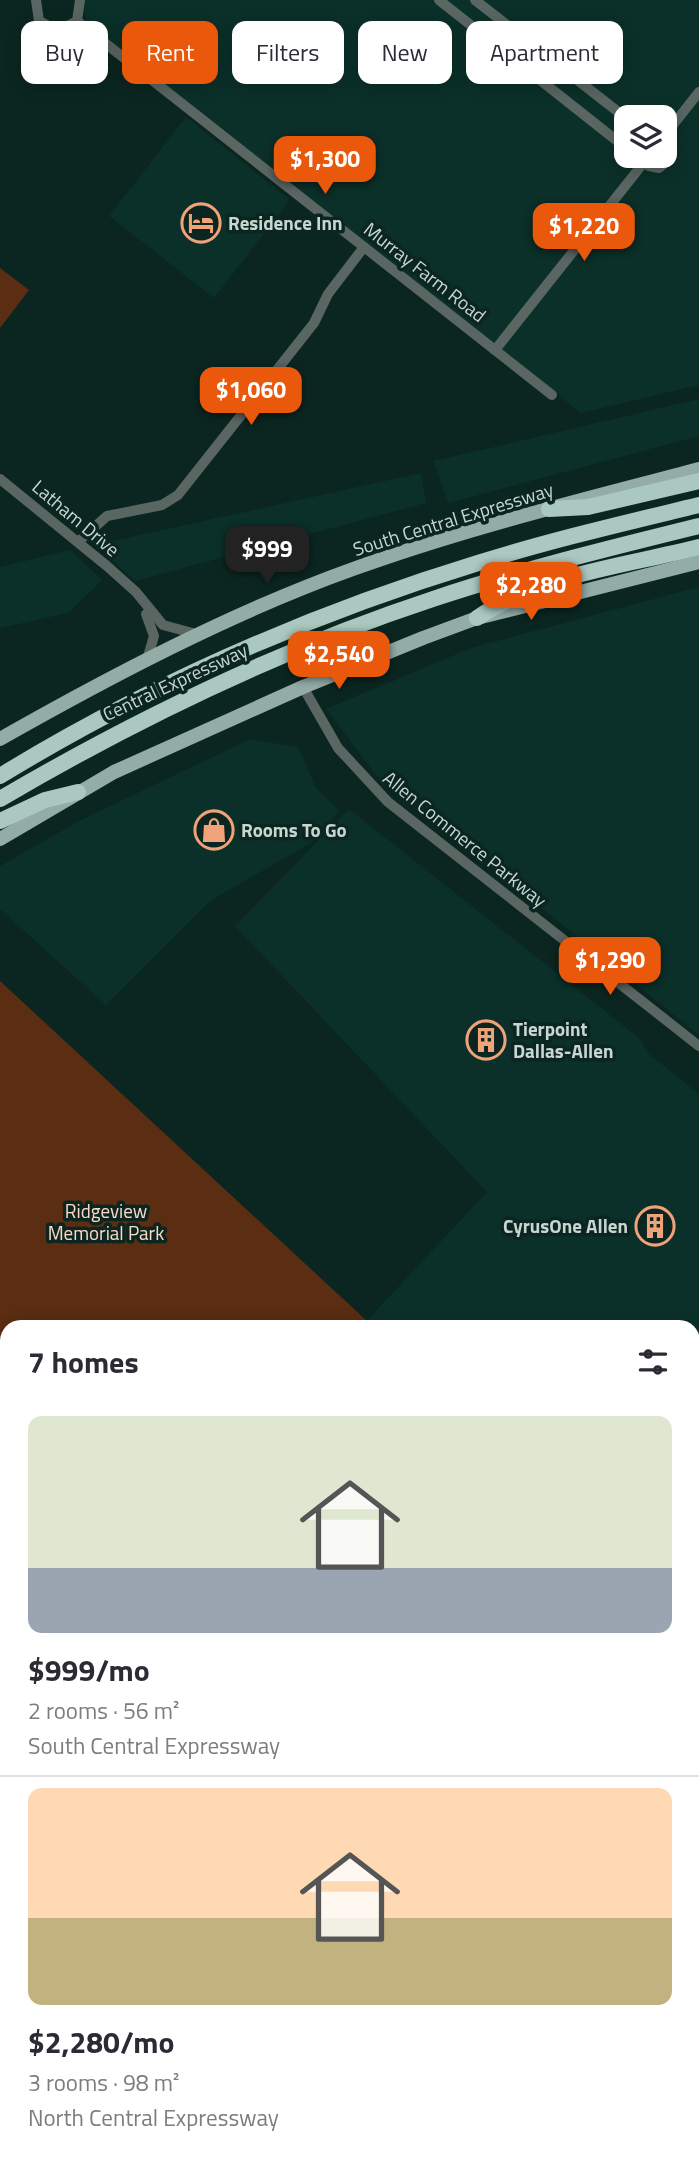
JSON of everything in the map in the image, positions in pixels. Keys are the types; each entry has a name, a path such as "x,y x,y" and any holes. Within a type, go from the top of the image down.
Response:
{"highway":[{"path":"549,509 588,507 699,481"},
{"name":"Central Expressway","path":"0,776 167,685 315,620 504,555 699,505"},
{"name":"Central Expressway","path":"0,799 108,737 298,649 378,618 489,581 699,526"},
{"path":"477,618 503,600 531,589 699,547"},
{"path":"0,821 45,800 78,792"}],"main road":[{"name":"South Central Expressway","path":"0,739 148,660 349,570 549,509 699,469"},
{"path":"0,839 78,792 159,751 303,687 477,618 699,562"}],"street":[{"path":"36,0 36,14 41,21"},
{"path":"77,21 80,0"},
{"path":"439,0 614,139"},
{"path":"475,0 614,109"},
{"name":"Murray Farm Road","path":"108,45 552,395"},
{"path":"677,120 699,92"},
{"path":"495,351 635,168"},
{"path":"79,541 107,516 162,505 177,495 314,323 328,293 364,247"},
{"name":"Latham Drive","path":"0,479 79,541 128,586 163,625 200,635"},
{"name":"Latham Drive","path":"128,586 153,629 148,660"},
{"name":"Allen Commerce Parkway","path":"303,687 338,748 379,794 475,873 699,1045"}],"shaded area":[{"path":"84,0 699,0 699,385 581,413 165,84 218,84 218,21 122,21 122,50 108,39 108,21 87,21"},
{"path":"186,117 290,200 214,298 109,216"},
{"path":"699,399 699,436 448,503 434,461"},
{"path":"421,473 426,503 135,581 95,545"},
{"path":"70,550 102,580 68,613 0,628 0,567"},
{"path":"699,587 699,1035 375,774 326,709 471,648"},
{"path":"250,739 298,747 316,788 339,811 309,844 210,901 106,1005 0,909 0,866 79,821"},
{"path":"349,809 639,1038 649,1054 699,1094 699,1320 368,1320 487,1192 235,926"}],"green space":[{"path":"0,268 29,290 0,328"},
{"name":"Ridgeview Memorial Park","path":"0,981 366,1320 0,1320"}],"place":[{"name":"Residence Inn","path":"201,223"},
{"name":"Rooms To Go","path":"214,830"},
{"name":"Tierpoint Dallas-Allen","path":"486,1040"},
{"name":"CyrusOne Allen","path":"655,1226"}]}
